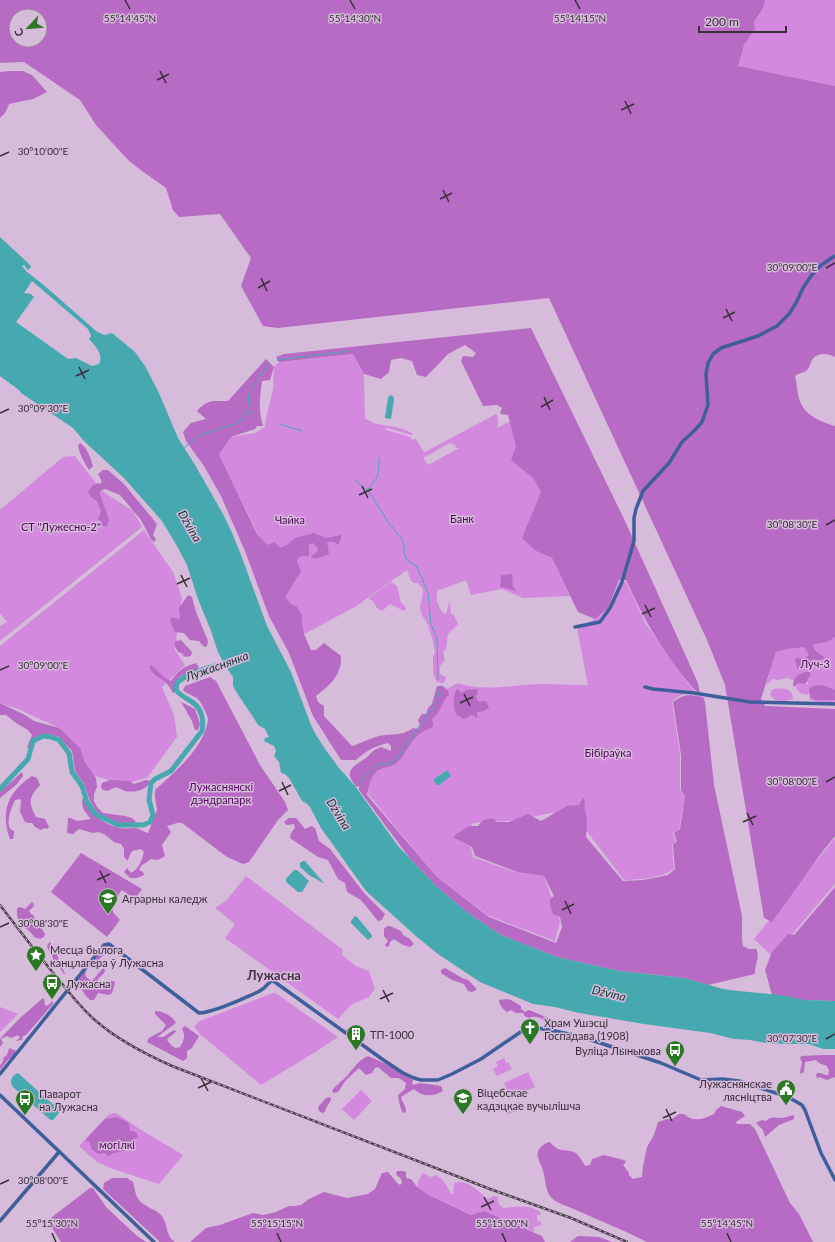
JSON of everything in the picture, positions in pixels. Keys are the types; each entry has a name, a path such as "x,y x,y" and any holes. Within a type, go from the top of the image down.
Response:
{"street":[{"path":"576,627 600,622 610,608 626,570 634,541 634,518 643,491 669,463 682,442 702,422 708,405 706,374 708,363 714,354 721,348 758,336 777,326 789,314 811,276 820,266 835,256"},
{"path":"645,687 652,689 694,692 750,702 835,704"},
{"path":"0,1074 104,945 109,944 199,1013 214,1010 258,992 272,980 382,1059 403,1073 421,1080 438,1080 452,1074 481,1059 522,1031 537,1028 582,1038 661,1063 701,1080 723,1079 739,1081 788,1097 802,1105 821,1153 835,1180"},
{"path":"0,1095 154,1242"},
{"path":"0,1221 60,1152"}],"green space":[{"path":"0,0 765,0 762,9 754,22 755,29 744,45 738,66 835,86 835,357 820,354 814,357 806,371 795,376 799,398 806,411 814,418 835,426 835,637 827,642 815,644 813,646 814,650 823,656 824,659 813,659 801,669 798,669 795,659 804,659 809,655 804,647 776,652 761,699 765,706 835,709 835,836 772,922 764,918 725,685 707,640 549,298 278,328 263,326 241,286 251,258 220,214 179,217 173,210 166,188 129,161 96,125 80,100 24,62 0,63"},
{"path":"765,0 835,0 835,86 737,66 744,45 755,29 754,22 762,9"},
{"path":"23,71 32,75 47,92 33,99 9,104 5,113 0,118 0,72"},
{"path":"531,328 625,521 698,683 700,693 688,682 672,662 652,631 626,580 619,580 608,608 595,619 578,612 552,558 536,551 522,538 541,492 533,478 511,460 516,446 508,415 500,414 502,408 497,405 483,406 461,361 463,356 473,357 476,353 465,345 448,354 426,377 417,375 412,361 401,358 391,360 389,372 381,379 364,374 353,354 279,362 276,357 284,354"},
{"name":"Банк","path":"353,354 364,374 365,419 375,424 399,428 412,433 413,434 411,435 387,428 383,429 410,437 412,440 416,439 425,452 496,414 498,417 497,428 510,421 516,446 518,466 533,478 541,492 536,506 536,551 552,558 570,596 523,598 502,589 471,595 466,580 440,590 437,589 437,600 441,610 446,614 450,603 451,614 454,615 458,624 448,634 446,649 443,652 445,660 441,665 440,674 446,677 443,683 437,682 433,674 433,657 435,652 433,641 428,625 421,613 420,606 423,589 418,583 411,581 407,570 355,607 304,634 282,603 264,547 219,454 231,437 255,433 265,427 273,389 274,367 279,362","holes":["450,443 455,445 456,448 459,448 428,465 423,457"]},
{"path":"266,359 274,367 270,380 262,381 260,409 263,426 257,426 255,429 231,437 219,454 257,534 267,545 275,542 280,548 287,545 295,538 314,533 326,538 341,535 338,545 334,542 327,542 329,554 315,559 311,557 317,552 318,548 313,543 309,544 309,556 298,558 297,562 301,571 285,597 291,604 297,607 302,616 304,634 311,650 316,650 324,643 341,656 341,663 334,679 316,696 318,702 324,706 324,716 352,746 378,736 403,733 413,728 418,729 420,726 418,720 422,714 426,714 428,708 432,704 437,686 443,686 448,691 449,695 446,697 438,713 432,719 432,728 425,730 412,742 396,764 378,770 374,774 367,795 437,877 489,917 556,943 562,927 560,917 553,914 550,899 554,896 544,876 517,872 475,856 472,847 454,838 456,834 469,826 478,826 487,819 494,819 496,822 509,822 528,814 541,821 567,806 579,805 583,798 585,803 584,807 587,826 586,837 623,881 643,880 668,875 675,869 673,845 677,841 674,833 680,829 685,796 681,790 681,755 673,702 680,697 687,695 703,697 705,702 714,785 742,916 743,946 749,949 756,949 758,958 755,967 755,974 708,985 684,978 620,971 557,957 501,935 468,913 436,886 411,860 359,790 359,786 357,787 350,777 353,767 374,750 381,747 391,751 391,746 388,743 375,747 367,751 356,760 341,760 313,716 289,653 269,616 245,551 221,496 204,466 186,441 183,432 191,423 206,419 197,411 204,404 218,401 228,401"},
{"path":"80,443 87,450 93,466 89,470 78,446"},
{"name":"СТ \"Лужесно-2\"","path":"75,456 102,491 133,511 142,527 0,641 0,626 7,622 0,613 0,510 63,457"},
{"path":"103,470 108,470 124,484 157,524 153,535 156,539 154,542 152,541 141,520 120,495 105,489 100,491 100,494 109,520 107,526 103,526 98,519 101,512 97,501 92,498 88,492 92,486 102,482 98,474"},
{"path":"144,530 173,572 182,598 176,641 186,655 183,657 175,646 175,650 185,665 162,687 174,715 177,737 147,778 123,784 92,775 55,726 18,709 0,703 0,646"},
{"path":"512,574 513,587 517,591 500,587 501,575"},
{"name":"Бібіраўка","path":"620,581 626,582 646,624 686,681 695,691 679,696 672,702 680,755 680,790 685,796 679,829 673,833 676,841 672,845 674,869 657,877 624,880 572,812 552,813 509,821 474,823 454,838 471,847 473,857 515,872 544,876 560,921 555,941 489,916 437,877 368,794 370,778 378,768 391,765 427,720 441,692 458,683 468,686 487,688 538,684 588,685 577,628 595,619 608,608"},
{"path":"391,582 397,586 401,603 406,609 404,611 390,604 382,611 377,608 372,600 369,600 369,598"},
{"path":"188,595 192,597 196,612 208,641 207,646 204,647 199,641 190,640 184,633 175,632 170,621 172,617 177,619 180,618 179,608"},
{"name":"Луч-3","path":"835,634 835,704 810,700 809,694 801,693 796,687 799,683 808,684 808,682 789,679 789,676 788,678 778,680 773,679 766,685 776,652 795,648"},
{"path":"181,640 192,652 191,656 185,657 183,653 178,652 175,646 175,641"},
{"path":"196,663 199,667 192,672 181,676 176,684 175,692 173,693 164,681 153,673 149,666 151,665 165,678 171,681 182,669"},
{"path":"806,672 811,674 806,683 799,683 794,687 793,684 796,677"},
{"name":"Лужаснянскі дэндрапарк","path":"210,677 216,681 260,765 285,802 288,810 278,820 249,862 243,864 227,857 182,823 167,826 171,832 162,845 165,856 158,860 151,859 141,866 139,870 143,872 144,875 137,878 130,878 124,872 127,868 131,873 138,867 144,852 141,849 132,851 127,861 121,844 114,842 104,834 79,829 73,834 67,833 68,818 78,821 91,819 85,812 82,804 83,798 85,798 98,818 108,824 122,828 136,828 148,833 157,810 155,790 188,758 202,739 206,729 208,717 199,700 183,690 185,686"},
{"path":"819,685 835,690 835,700 815,700 811,698 810,687"},
{"path":"458,689 461,693 466,690 477,689 477,700 480,702 486,701 489,708 484,711 477,712 477,718 472,715 464,719 456,714 454,708 454,696 456,690"},
{"path":"774,689 789,691 793,699 783,701 774,699 770,694"},
{"path":"181,702 195,709 200,724 198,730 195,730 192,721"},
{"path":"0,703 34,721 59,728 80,748 84,761 96,778 97,787 94,794 94,801 97,807 103,813 125,816 132,818 136,822 123,824 103,817 96,811 90,801 84,784 75,771 72,751 59,737 49,734 40,735 34,738 28,748 27,747 32,735 28,730 6,715 0,715"},
{"path":"22,772 23,776 16,785 0,798 0,792"},
{"path":"32,776 37,778 40,785 32,796 32,807 36,817 45,819 49,827 41,830 35,827 32,823 25,822 20,812 21,801 20,799 15,800 9,819 10,829 14,831 13,839 10,839 6,820 8,803 17,789"},
{"path":"110,780 129,781 134,784 146,780 150,781 144,789 132,792 116,787 107,791 103,790 101,787 102,783"},
{"path":"289,818 296,818 305,829 311,826 315,828 319,841 330,849 365,894 385,914 382,920 378,921 361,900 347,892 345,883 338,879 328,860 318,857 290,838 291,833 295,828 294,824 287,825 284,822"},
{"path":"835,838 835,884 773,957 754,939"},
{"path":"81,853 142,889 135,899 122,890 112,904 113,912 120,920 107,937 51,892"},
{"path":"246,876 343,950 342,955 356,966 369,971 375,989 369,997 351,1005 338,1019 225,938 235,924 215,908 226,901"},
{"path":"835,887 835,1001 805,1000 772,995 765,970 772,952 788,934 794,935"},
{"path":"32,902 34,906 29,911 45,934 44,937 40,939 34,937 20,924 18,920 17,908 20,907 25,909"},
{"path":"387,926 401,931 403,935 410,939 414,944 410,947 403,945 394,939 390,942 389,946 386,947 385,945 388,941 384,936 384,929"},
{"path":"50,942 65,974 58,966 54,964 53,958 47,947"},
{"path":"106,945 109,947 98,961 98,969 93,967 88,968 85,976 92,981 103,968 105,970 98,979 98,984 104,988 110,986 111,981 114,981 115,983 112,993 109,995 98,993 94,1000 90,1000 77,982"},
{"path":"445,968 468,980 476,988 476,990 472,992 468,991 464,984 452,980 441,973 441,970"},
{"path":"273,993 277,994 338,1037 261,1085 201,1035 194,1027 200,1021"},
{"path":"43,998 45,1005 47,1006 53,1001 53,1004 26,1035 23,1036 22,1040 15,1041 20,1038 18,1035 11,1038 7,1036 1,1039 3,1043 0,1047 0,1039 20,1018"},
{"path":"507,999 521,1006 521,1009 525,1012 529,1010 553,1020 553,1023 550,1025 538,1017 529,1018 524,1016 524,1013 516,1013 511,1010 507,1012 500,1004 499,1000"},
{"path":"0,1007 18,1014 0,1032"},
{"path":"155,1011 167,1014 175,1020 176,1023 157,1037 163,1037 174,1030 176,1031 167,1040 172,1046 176,1048 180,1047 184,1038 182,1028 185,1026 199,1036 192,1048 187,1051 187,1058 183,1061 147,1042 149,1038 162,1031 166,1025 155,1014"},
{"path":"350,1028 357,1030 365,1038 365,1040 362,1042 345,1030"},
{"path":"9,1048 16,1051 0,1070 0,1065 4,1057 7,1055"},
{"path":"835,1055 835,1077 827,1080 819,1077 818,1079 816,1076 817,1073 828,1075 829,1071 827,1066 816,1060 805,1062 804,1072 801,1074 801,1056"},
{"path":"368,1056 408,1076 413,1080 413,1085 420,1083 441,1086 443,1091 432,1095 424,1095 420,1094 414,1089 401,1097 406,1110 406,1112 403,1113 398,1095 405,1089 406,1083 399,1078 391,1078 378,1067 375,1068 372,1073 366,1075 359,1068 346,1080 338,1092 334,1093 332,1091 336,1086 358,1063"},
{"path":"504,1058 506,1063 508,1062 512,1069 497,1076 493,1069 498,1066 496,1062"},
{"path":"528,1072 535,1087 511,1097 504,1083"},
{"path":"361,1090 372,1101 354,1120 342,1109"},
{"path":"330,1097 331,1100 325,1112 322,1113 319,1111 318,1107 326,1098"},
{"path":"520,1102 523,1109 522,1110 507,1114 506,1107"},
{"path":"721,1106 742,1112 745,1116 736,1122 737,1124 750,1124 755,1129 790,1203 799,1214 813,1242 647,1242 559,1203 549,1194 546,1187 543,1169 538,1159 539,1149 545,1144 550,1142 561,1150 574,1152 578,1155 585,1166 590,1165 592,1159 604,1155 624,1160 626,1162 623,1165 633,1179 642,1177 647,1147 654,1135 658,1122 672,1119 679,1114 684,1114 687,1117 695,1119 702,1119 714,1114"},
{"name":"могілкі","path":"116,1113 183,1155 159,1184 113,1169 97,1162 79,1146 109,1114"},
{"path":"794,1115 794,1119 779,1125 765,1137 763,1130 756,1123 762,1120 766,1121 771,1118 781,1118"},
{"path":"117,1117 129,1123 130,1131 136,1132 138,1137 126,1144 128,1149 113,1153 109,1156 107,1156 106,1153 99,1154 92,1150 89,1141 86,1142 87,1138 105,1119"},
{"path":"397,1171 406,1172 406,1178 411,1179 417,1187 429,1195 471,1215 484,1211 542,1236 545,1242 190,1242 206,1228 220,1225 253,1213 263,1215 276,1212 289,1206 301,1205 309,1199 324,1192 347,1198 368,1194 375,1189 382,1173 388,1172 400,1185 402,1183 401,1179 396,1174"},
{"path":"423,1173 431,1177 436,1175 439,1177 445,1183 451,1194 453,1194 454,1183 464,1182 472,1186 488,1199 494,1196 498,1197 498,1203 503,1208 523,1207 536,1209 541,1215 537,1215 537,1220 541,1222 541,1225 534,1227 534,1232 484,1211 472,1215 429,1195 417,1187"},
{"path":"112,1178 127,1178 133,1182 137,1196 141,1202 161,1215 165,1221 170,1237 175,1242 160,1242 103,1189 104,1183"},
{"path":"90,1188 93,1188 106,1207 137,1236 146,1242 61,1242 51,1226 50,1220"},
{"path":"578,1236 599,1237 612,1242 570,1242"}],"water":[{"name":"Dźvina","path":"0,237 29,264 31,267 28,270 24,265 22,266 26,271 96,331 104,335 112,333 135,352 145,366 159,393 178,438 223,514 233,535 267,626 291,672 316,735 398,846 436,886 468,913 501,935 557,957 620,971 684,978 723,989 780,995 805,1000 835,1001 835,1049 823,1049 809,1044 766,1043 734,1039 710,1033 644,1024 533,1004 480,982 438,954 366,891 321,828 310,807 302,801 289,778 285,774 281,773 279,762 274,756 276,751 274,746 264,741 265,738 269,737 265,729 258,725 235,690 233,685 233,677 218,652 187,565 162,521 124,478 84,441 73,428 21,393 0,376","holes":["32,281 88,329 91,336 89,339 100,354 99,364 92,366 76,358 68,359 16,322 34,297 31,294 24,293"]},
{"path":"390,395 393,396 394,399 391,419 385,418 388,398"},
{"path":"448,771 451,776 437,785 434,779"},
{"path":"305,861 324,883 309,875 300,867 300,863"},
{"path":"294,870 297,870 309,881 302,892 298,892 286,882 286,879"},
{"path":"355,916 371,934 372,937 368,940 351,923"},
{"path":"18,1073 59,1110 59,1113 53,1120 48,1118 13,1087 11,1083 12,1078"}],"waterway":[{"path":"277,360 349,351"},
{"path":"183,449 200,435 235,424 243,419 248,407 249,392 269,363"},
{"path":"247,412 252,413"},
{"path":"279,424 302,431"},
{"path":"379,458 378,475 368,489 389,523 401,538 404,544 404,553 407,560 416,566 428,593 431,624 437,639 438,680"},
{"path":"356,480 364,489 368,489"},
{"name":"Лужаснянка","path":"0,789 28,759 33,741 43,736 51,737 59,740 69,753 72,772 82,786 87,802 95,814 118,825 143,825 150,822 153,815 149,800 151,783 155,779 171,771 202,731 203,723 200,711 195,705 176,690 177,683 195,672 229,662"},
{"path":"355,786 377,765 391,763 397,758 437,703 440,686"}],"railway":[{"path":"0,905 86,1012 113,1034 142,1051 172,1066 490,1189 571,1218 627,1242"}],"place":[{"name":"Аграрны каледж","path":"108,915"},
{"name":"Месца былога канцлагера ў Лужасна","path":"36,972"},
{"name":"Лужасна","path":"52,1000"},
{"name":"Храм Ушэсці Госпадава (1908)","path":"530,1045"},
{"name":"ТП-1000","path":"356,1051"},
{"name":"Вуліца Лынькова","path":"675,1067"},
{"name":"Лужаснянскае лясніцтва","path":"786,1106"},
{"name":"Віцебскае кадэцкае вучылішча","path":"463,1115"},
{"name":"Паварот на Лужасна","path":"25,1116"}],"district":[{"name":"Лужасна","path":"274,975"}],"park label":[{"name":"Чайка","path":"290,519"}]}
